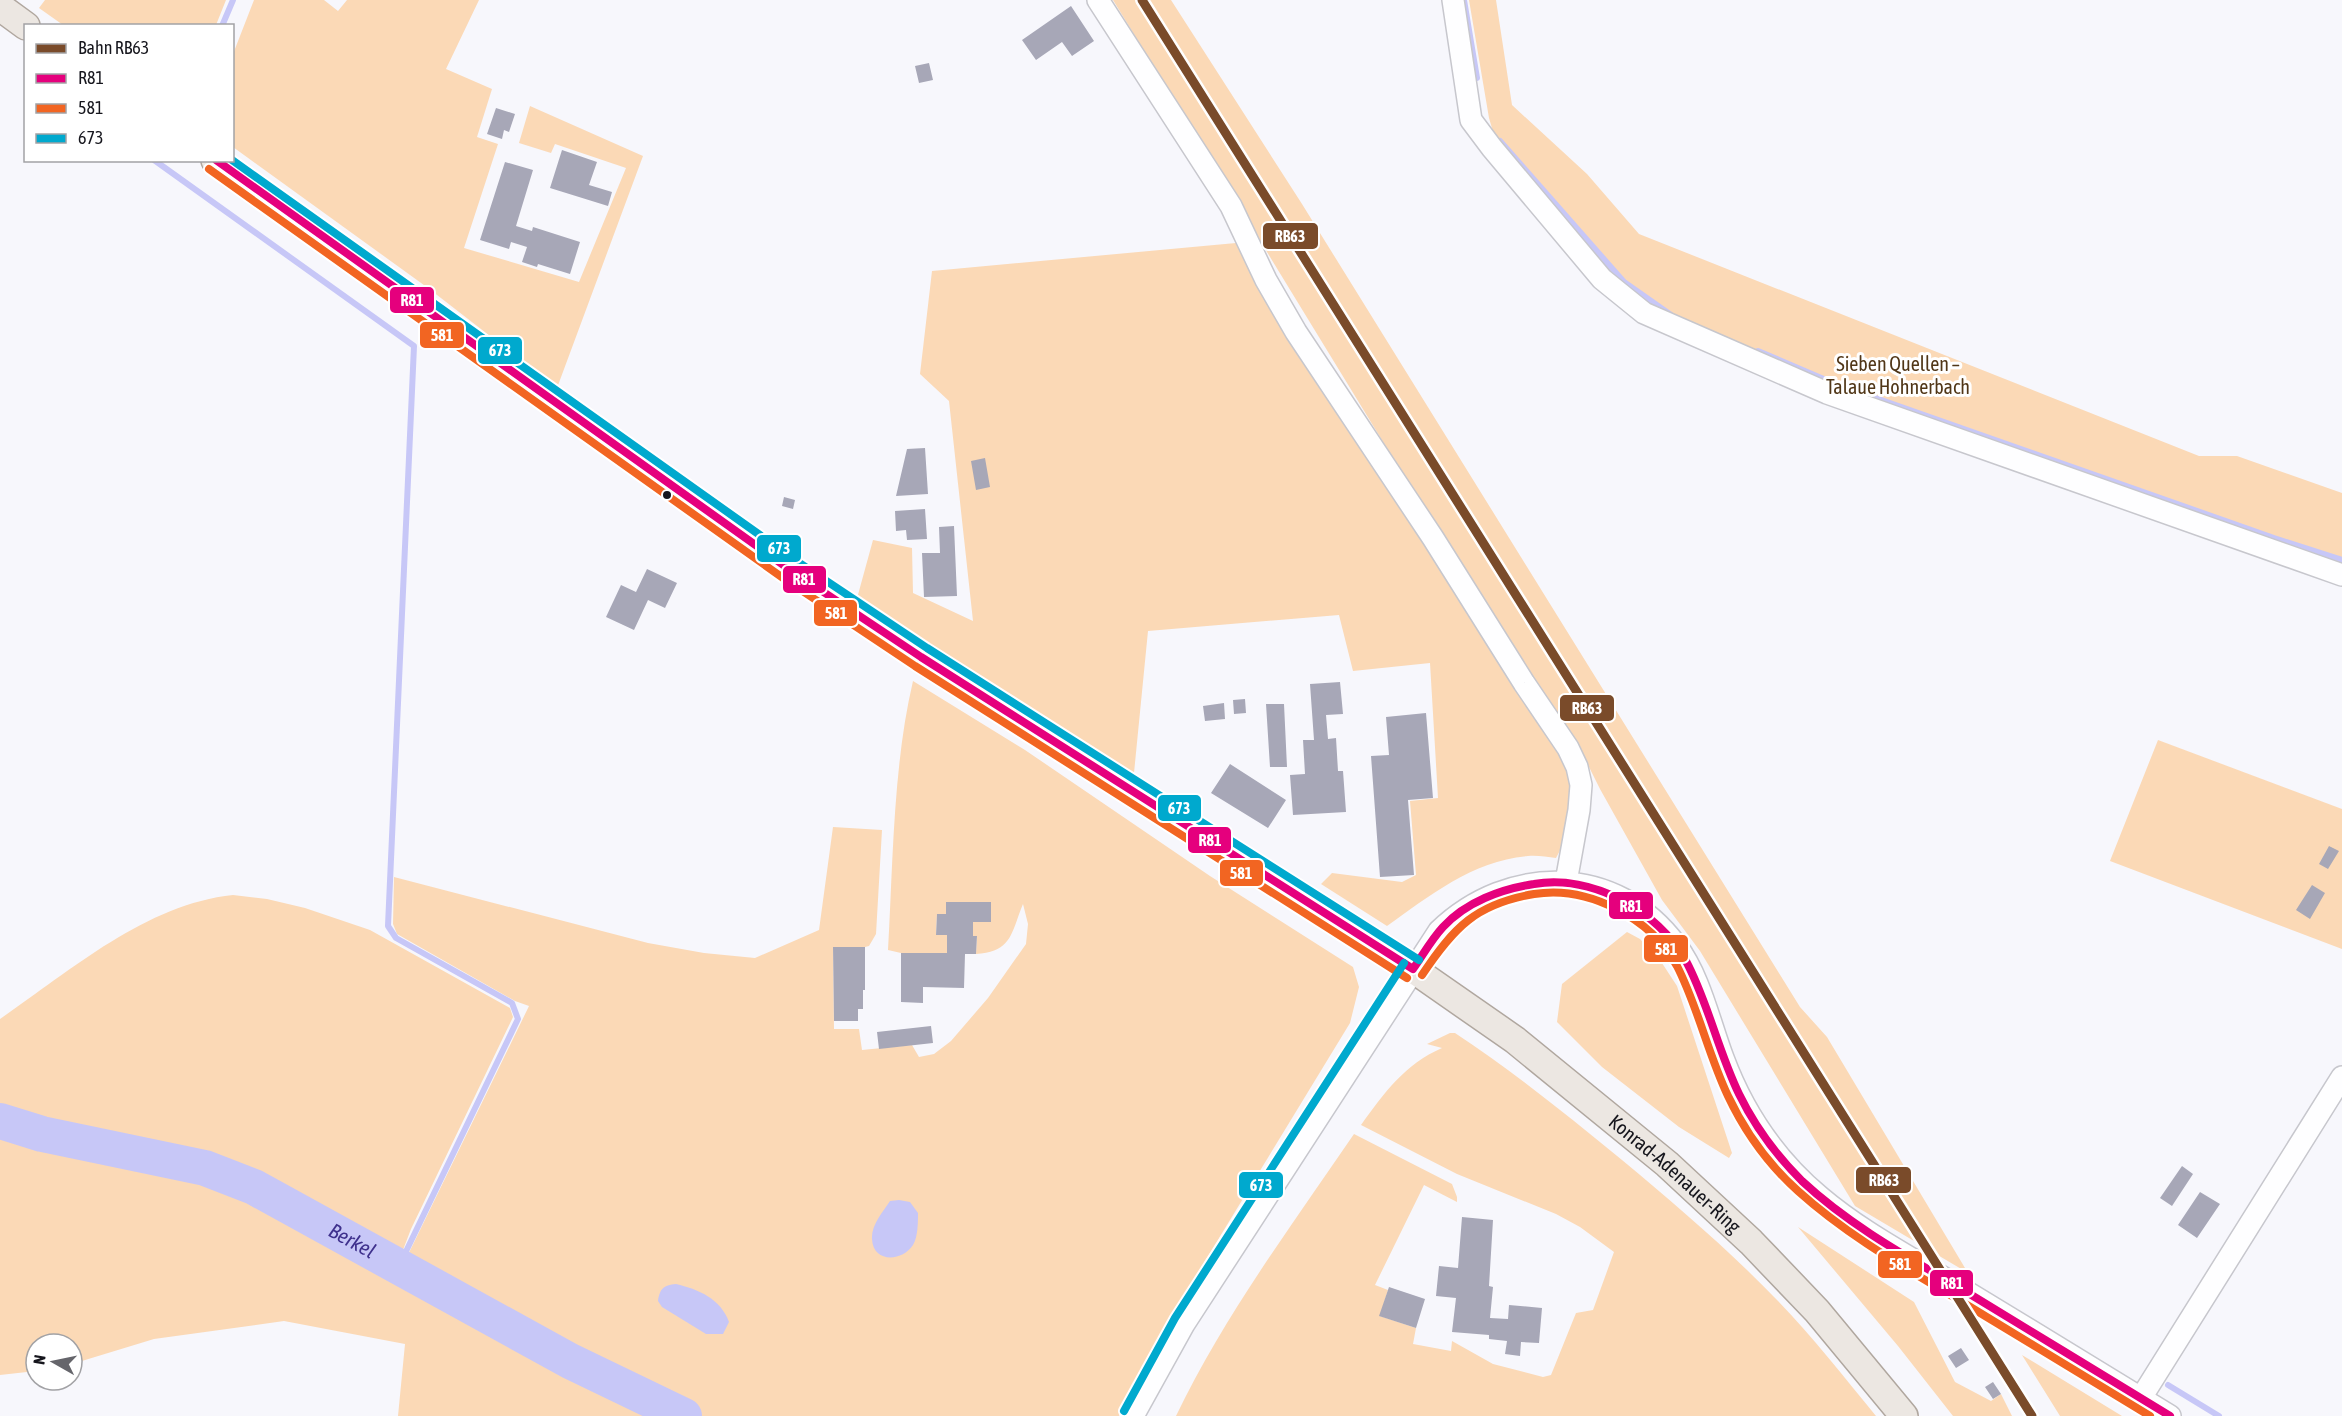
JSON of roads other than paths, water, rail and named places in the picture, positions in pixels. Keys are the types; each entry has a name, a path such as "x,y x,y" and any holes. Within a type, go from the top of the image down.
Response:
{"main road":[{"path":"0,7 24,25"},
{"name":"Konrad-Adenauer-Ring","path":"218,162 789,569 921,657 1413,969 1515,1040 1667,1164 1751,1242 1817,1311 1904,1416"}],"street":[{"path":"1098,0 1231,206 1266,280 1296,332 1433,538 1524,683 1568,748 1577,767 1581,785 1579,810 1566,882"},
{"path":"1453,0 1471,120 1602,279 1644,313 1827,393 2342,575"},
{"path":"1133,1416 1184,1324 1439,931 1450,920 1483,899 1505,890 1528,883 1566,882 1587,886 1621,898 1652,919 1676,945 1694,979 1729,1075 1747,1110 1779,1156 1821,1198 1893,1247 2170,1416"},
{"path":"2141,1398 2342,1077"}],"water":[{"path":"890,1201 910,1202 918,1213 916,1238 913,1245 902,1255 883,1256 874,1247 873,1229"},
{"path":"676,1284 700,1292 715,1301 729,1322 723,1334 706,1334 662,1307 658,1301 661,1291 668,1285"}],"waterway":[{"path":"223,24 233,0"},
{"path":"1464,0 1477,78"},
{"path":"1500,141 1624,282 1671,315"},
{"path":"157,162 414,346 388,926 396,938 512,1003 518,1019 398,1268"},
{"path":"1758,351 1833,383 2342,560"},
{"name":"Berkel","path":"0,1121 42,1134 205,1168 254,1187 570,1361 684,1416"},
{"path":"2168,1385 2219,1416"}],"rail line":[{"name":"RB63","path":"1142,0 2032,1416"}],"park label":[{"name":"Sieben Quellen – Talaue Hohnerbach","path":"1898,376"}]}
